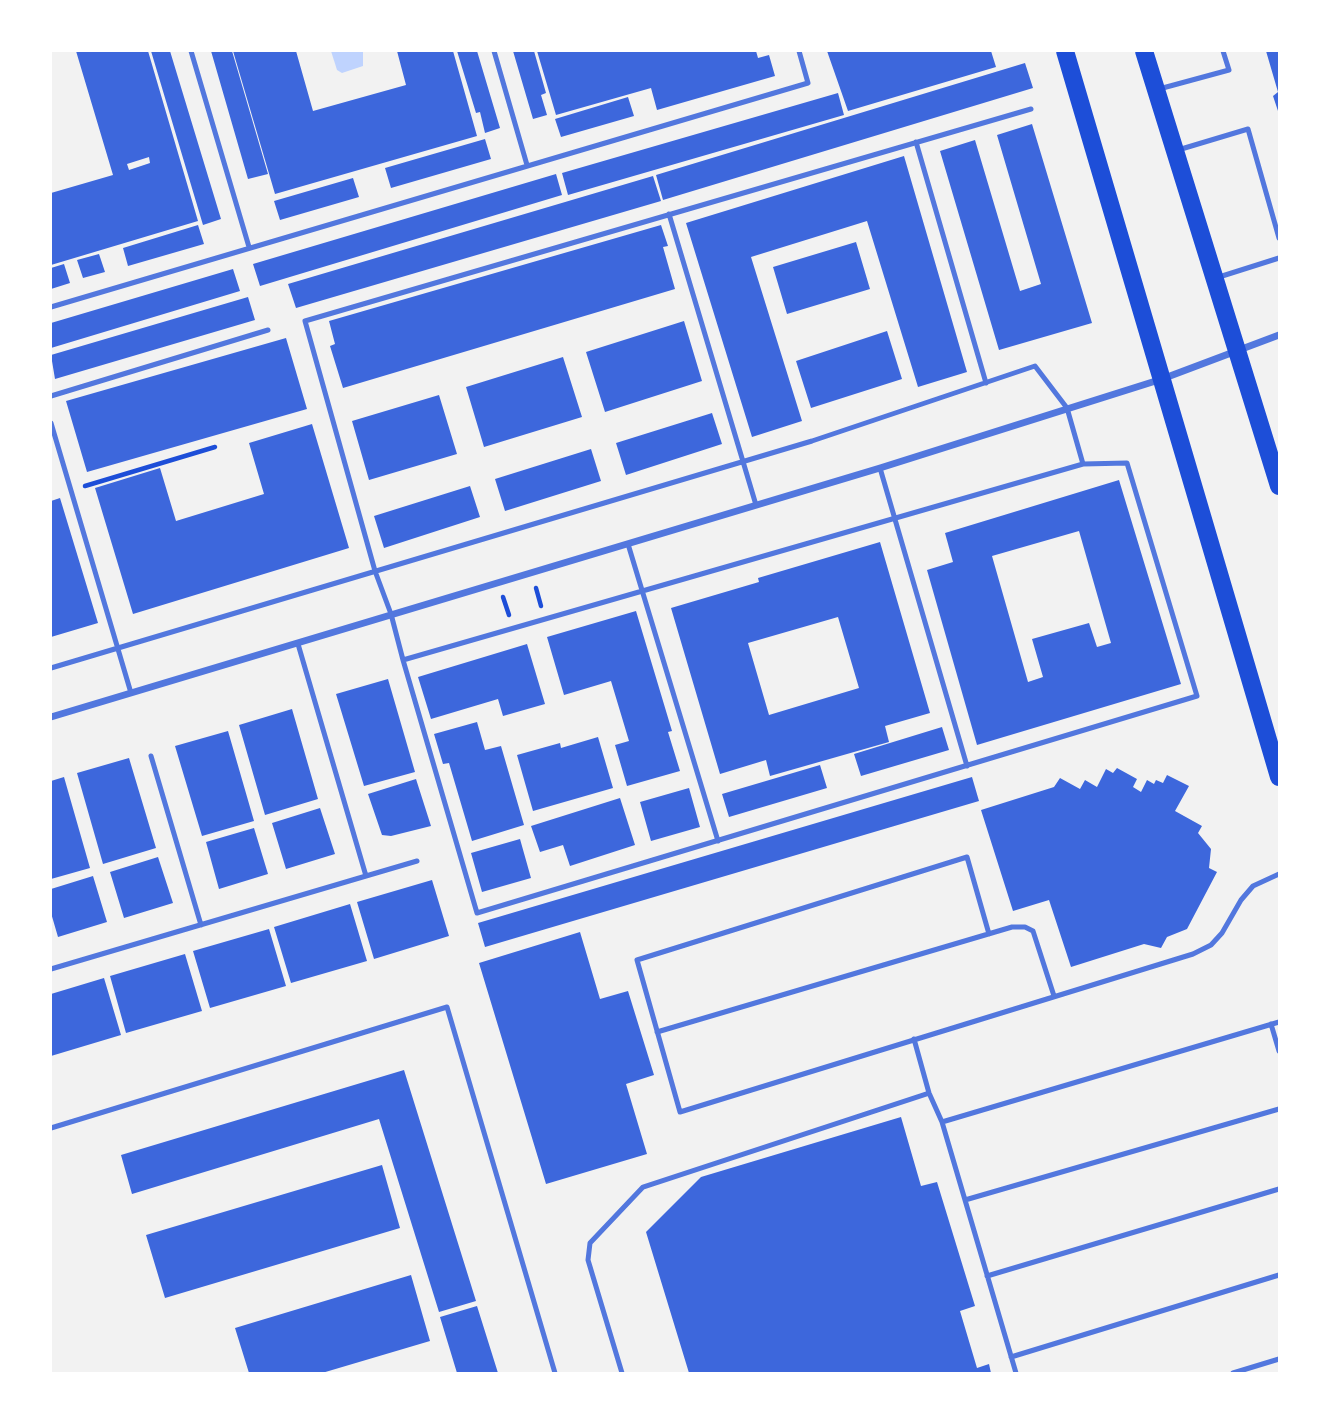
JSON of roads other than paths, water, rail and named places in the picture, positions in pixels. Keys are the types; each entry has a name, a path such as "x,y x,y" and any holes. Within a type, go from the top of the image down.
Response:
{"main road":[{"path":"1065,51 1279,777"},
{"path":"1136,51 1154,83"},
{"path":"1144,51 1279,486"},
{"path":"1265,730 1279,745"}],"street":[{"path":"51,717 880,468 1162,379 1279,335"}],"lane":[{"path":"191,51 249,247"},
{"path":"494,51 527,165"},
{"path":"51,307 808,83 799,51"},
{"path":"1154,83 1229,70 1223,51"},
{"path":"404,660 1083,464 1126,463 1197,696 477,912 404,660 391,614 375,571 305,321 1031,109"},
{"path":"1175,151 1248,130 1279,238"},
{"path":"916,142 985,383"},
{"path":"669,214 756,506"},
{"path":"1215,278 1279,258"},
{"path":"51,396 268,330"},
{"path":"51,668 743,461 1035,366 1067,408 1083,464"},
{"path":"51,423 131,692"},
{"path":"880,468 967,766"},
{"path":"628,544 718,841"},
{"path":"298,644 366,876"},
{"path":"151,756 201,925"},
{"path":"989,934 967,857 637,960 680,1112 1193,954 1210,946 1253,886 1279,874"},
{"path":"51,969 417,860"},
{"path":"657,1032 1012,927 1025,927 1033,931 1054,996"},
{"path":"51,1128 447,1007 555,1373"},
{"path":"942,1122 1279,1022"},
{"path":"1271,1024 1279,1051"},
{"path":"914,1039 929,1093 942,1122 1016,1373"},
{"path":"622,1373 588,1260 590,1243 643,1187 929,1093"},
{"path":"965,1200 1279,1109"},
{"path":"987,1276 1279,1189"},
{"path":"1011,1357 1279,1275"},
{"path":"1233,1373 1279,1359"}],"water":[{"path":"331,51 363,51 363,66 342,73 337,70"}]}
